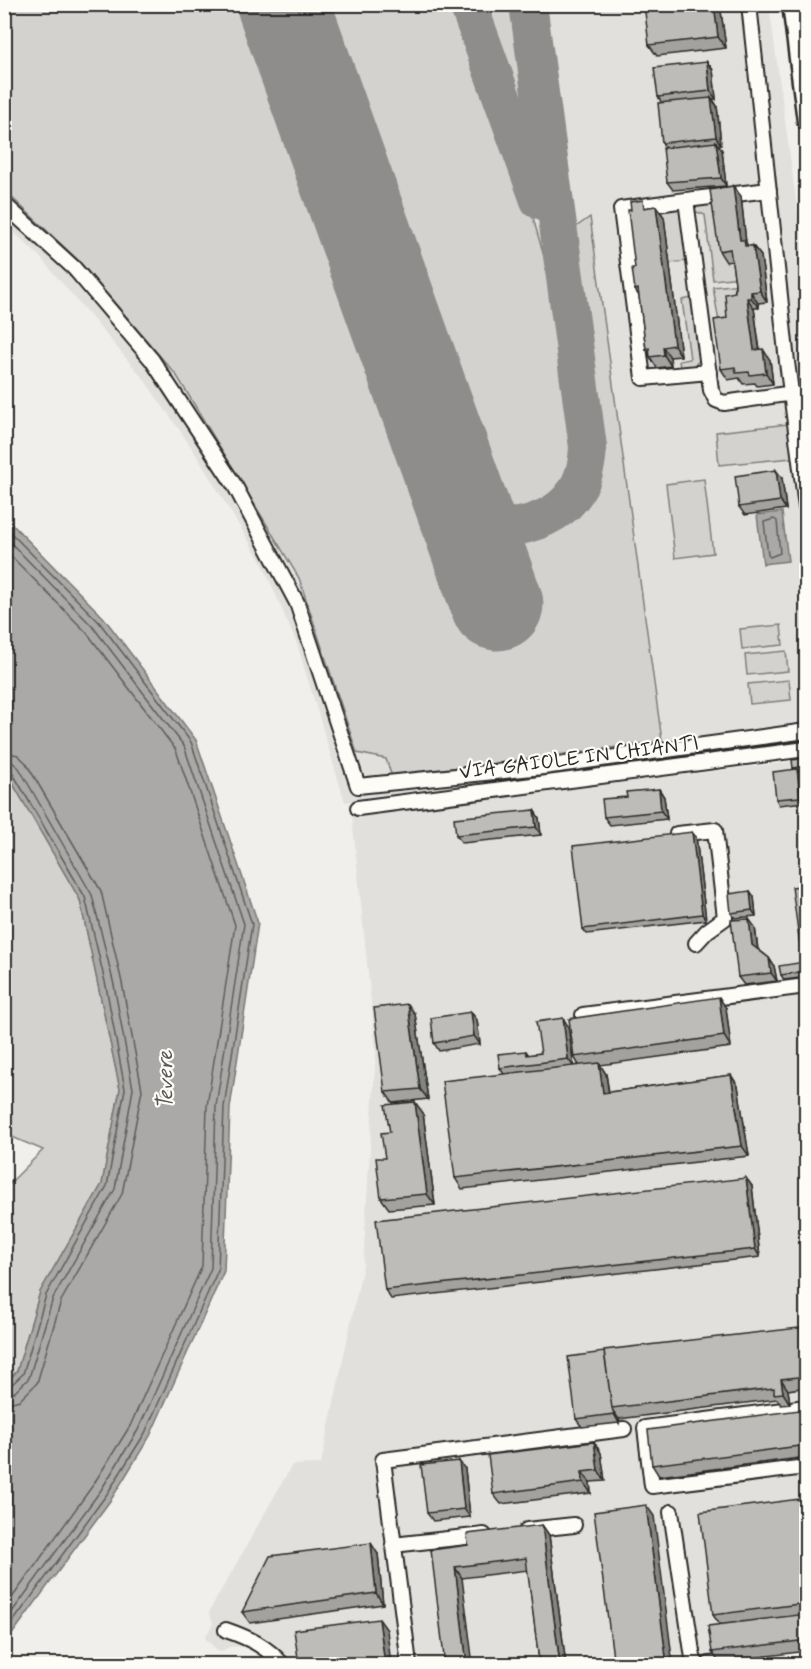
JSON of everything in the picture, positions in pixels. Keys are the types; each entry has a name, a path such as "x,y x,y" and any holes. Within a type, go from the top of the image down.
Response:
{"main road":[{"path":"792,4 807,121"}],"street":[{"path":"749,4 792,393 807,507"},
{"path":"709,372 643,378 621,209 769,190"},
{"path":"686,200 711,390 716,400 724,403 792,393"},
{"path":"4,204 74,268 152,360 235,486 297,603 358,786 554,766 807,731"},
{"name":"VIA GAIOLE IN CHIANTI","path":"358,808 807,749"},
{"path":"657,837 715,830 725,918 696,944"},
{"path":"583,1015 807,986"},
{"path":"807,1407 645,1428 652,1486 807,1467"},
{"path":"409,1665 383,1460 624,1429"},
{"path":"671,1512 689,1635 693,1658 697,1665"},
{"path":"518,1531 574,1525"},
{"path":"393,1545 495,1534"},
{"path":"226,1630 248,1637 269,1650 282,1665"},
{"path":"709,1665 807,1653"}],"shaded area":[{"path":"4,5 769,5 806,272 806,743 345,802 297,644 262,563 190,445 143,378 39,256 5,224"},
{"path":"4,5 244,5 469,628 535,607 515,554 518,543 562,520 582,504 590,493 602,458 571,239 576,227 590,217 662,741 392,777 386,759 357,753 299,578 177,376 79,261 5,191"},
{"path":"315,5 455,5 530,207 550,278 575,459 564,486 541,503 512,508 495,502"},
{"path":"483,5 514,5 529,114 524,115"},
{"path":"798,5 805,5 806,70"},
{"path":"718,201 737,260 740,277 713,280 705,215 694,211 694,205"},
{"path":"675,206 681,211 687,261 670,263 663,217 628,215"},
{"path":"741,284 735,329 720,328 713,287"},
{"path":"692,298 700,360 692,367 651,372 647,370 638,306 647,305 657,369 680,367 679,361 690,359 682,300"},
{"path":"788,424 792,458 719,465 716,432"},
{"path":"704,479 713,553 675,558 666,484"},
{"path":"781,625 783,645 742,649 740,629"},
{"path":"786,651 788,671 747,675 745,655"},
{"path":"789,680 791,700 750,704 748,684"},
{"path":"806,760 806,1664 274,1664 251,1646 230,1647 219,1652 205,1638 213,1623 209,1612 292,1465 321,1464 363,1265 376,1050 352,816"},
{"path":"5,770 80,900 120,1089 102,1184 40,1292 17,1371 5,1384 5,1188 43,1150 5,1134"}],"water":[{"path":"782,512 788,561 763,564 757,515"},
{"name":"Tevere","path":"5,517 104,618 196,740 258,923 230,1108 224,1271 150,1436 112,1498 5,1644 5,1384 17,1371 40,1292 102,1184 120,1089 80,900 5,770"}],"building":[{"path":"644,4 714,4 718,37 649,45"},
{"path":"707,62 710,91 658,97 654,68"},
{"path":"711,98 716,137 662,143 658,103"},
{"path":"716,142 721,178 667,182 663,148"},
{"path":"733,186 740,240 744,240 745,246 753,246 760,291 751,292 751,298 747,298 754,350 763,349 766,373 750,375 749,372 736,373 735,367 721,369 714,320 727,318 725,294 735,292 735,283 730,249 719,251 710,190"},
{"path":"643,200 644,208 656,206 674,345 663,347 664,355 650,357 649,348 646,349 638,289 635,290 632,268 635,268 628,210 631,210 630,202"},
{"path":"776,470 780,501 739,507 735,476"},
{"path":"807,758 807,766 793,768 792,760"},
{"path":"797,769 800,797 776,799 773,772"},
{"path":"659,789 661,811 604,817 602,799 627,797 626,792"},
{"path":"534,810 536,827 456,835 454,818"},
{"path":"692,832 702,914 583,929 573,846"},
{"path":"807,885 807,953 801,953 792,887"},
{"path":"750,891 752,910 731,913 729,894"},
{"path":"749,919 752,945 769,958 771,973 738,977 731,920"},
{"path":"804,962 806,971 781,975 779,966"},
{"path":"719,997 724,1036 574,1057 569,1019"},
{"path":"408,1004 420,1089 385,1092 374,1008"},
{"path":"471,1012 474,1036 434,1043 431,1018"},
{"path":"563,1018 568,1059 500,1068 498,1054 526,1051 527,1055 541,1053 536,1022"},
{"path":"599,1063 603,1093 731,1075 742,1146 455,1178 442,1081"},
{"path":"415,1102 427,1194 381,1198 376,1158 385,1158 381,1133 390,1132 385,1105"},
{"path":"746,1178 755,1249 385,1290 376,1220"},
{"path":"807,1327 807,1376 781,1379 783,1393 774,1394 774,1388 612,1408 604,1350"},
{"path":"604,1352 614,1414 576,1419 568,1357"},
{"path":"807,1409 807,1445 652,1465 648,1430"},
{"path":"594,1442 598,1470 582,1472 583,1482 493,1494 488,1455"},
{"path":"459,1461 464,1509 427,1513 421,1465"},
{"path":"807,1498 807,1603 713,1615 700,1512"},
{"path":"646,1505 667,1665 614,1665 594,1512"},
{"path":"542,1525 560,1665 510,1665 539,1661 526,1558 455,1567 467,1665 445,1665 431,1550 468,1545 467,1534"},
{"path":"371,1543 376,1593 242,1612 270,1556"},
{"path":"807,1614 807,1640 712,1652 708,1626"},
{"path":"379,1619 385,1665 299,1665 294,1630"}],"taxiway":[{"path":"468,4 539,200"},
{"path":"463,507 477,522 487,527 506,528 531,523 558,510 568,501 576,491 586,464 588,447 528,4"}],"runway":[{"path":"283,4 497,604"}]}
